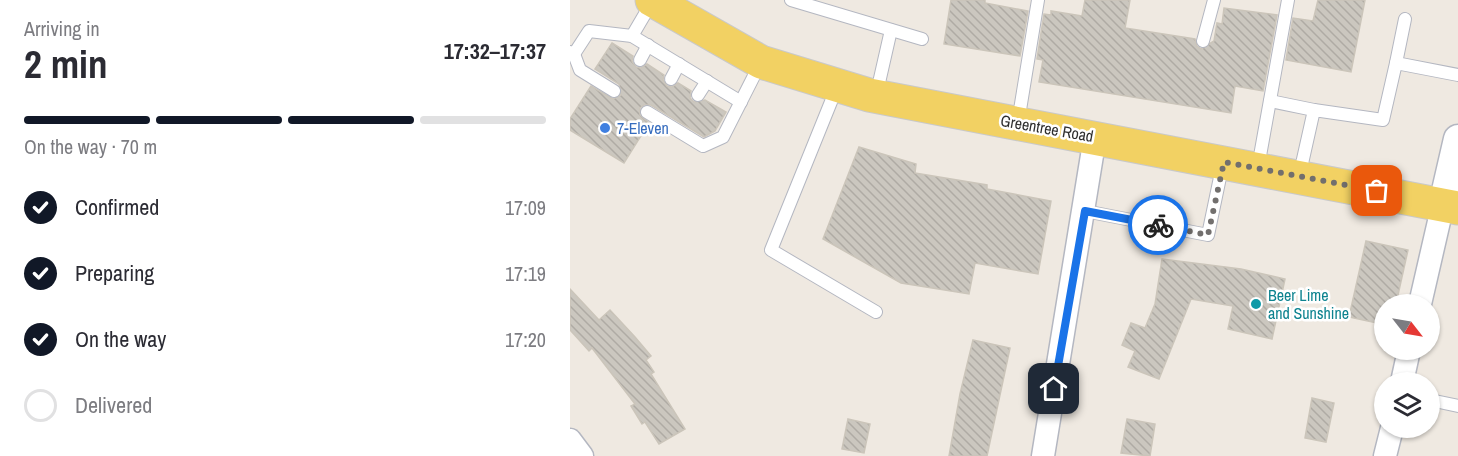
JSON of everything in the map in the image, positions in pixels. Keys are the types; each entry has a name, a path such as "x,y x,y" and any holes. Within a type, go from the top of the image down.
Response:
{"main road":[{"name":"Greentree Road","path":"653,0 761,62 875,97 1450,206"}],"street":[{"path":"1043,456 1085,211 1095,137"},
{"path":"1423,294 1450,206 1458,139"},
{"path":"1385,456 1390,438"},
{"path":"570,440 582,456"}],"lane":[{"path":"632,36 653,0"},
{"path":"791,0 922,39"},
{"path":"1018,123 1038,0"},
{"path":"1203,41 1214,0"},
{"path":"1257,168 1288,0"},
{"path":"1270,101 1383,120 1405,19"},
{"path":"875,97 891,30"},
{"path":"614,91 580,70 572,53 589,31 632,36 741,102"},
{"path":"640,60 648,45"},
{"path":"650,111 703,146 713,142 723,137 761,62"},
{"path":"1396,63 1458,75"},
{"path":"671,79 679,64"},
{"path":"698,95 707,81"},
{"path":"838,86 771,250 876,312"},
{"path":"1299,177 1314,110"},
{"path":"1085,211 1208,235 1224,162"},
{"path":"1440,402 1458,406"}],"building":[{"path":"951,0 985,0 985,3 1028,11 1020,56 944,44"},
{"path":"1085,0 1130,0 1125,28 1195,39 1197,46 1201,49 1214,41 1217,23 1222,24 1224,8 1277,15 1263,91 1235,86 1231,113 1039,82 1043,60 1037,59 1044,14 1051,15 1051,11 1082,16"},
{"path":"1318,0 1365,0 1351,72 1286,60 1293,18 1313,21"},
{"path":"612,43 633,56 632,61 636,67 641,68 647,64 664,75 663,80 667,86 672,87 678,83 691,91 690,98 694,102 705,100 726,112 715,131 704,137 651,105 644,105 640,108 640,115 649,123 624,163 570,130 570,119 591,86 613,99 621,95 619,84 595,69"},
{"path":"859,147 916,164 915,173 987,185 987,189 1051,201 1038,274 975,263 969,294 901,283 823,239"},
{"path":"1366,241 1408,250 1398,294 1374,294 1374,322 1349,317"},
{"path":"1162,259 1241,269 1285,279 1272,339 1228,329 1233,306 1191,299 1159,379 1128,367 1135,351 1122,345 1131,323 1145,328 1155,304"},
{"path":"570,289 599,320 610,310 651,356 646,360 654,372 651,374 685,429 659,444 645,422 642,424 631,406 635,404 592,348 589,351 570,330"},
{"path":"973,340 1010,348 987,456 949,456 960,394"},
{"path":"1312,398 1334,403 1326,442 1305,438"},
{"path":"848,419 870,424 864,453 842,449"},
{"path":"1127,419 1155,424 1150,456 1121,453"}],"way so far":[{"path":"1158,225 1208,235 1224,162 1377,191"}],"place":[{"name":"7-Eleven","path":"605,128"},
{"name":"Beer Lime and Sunshine","path":"1256,304"}],"route":[{"path":"1054,389 1085,211 1158,225"}]}
